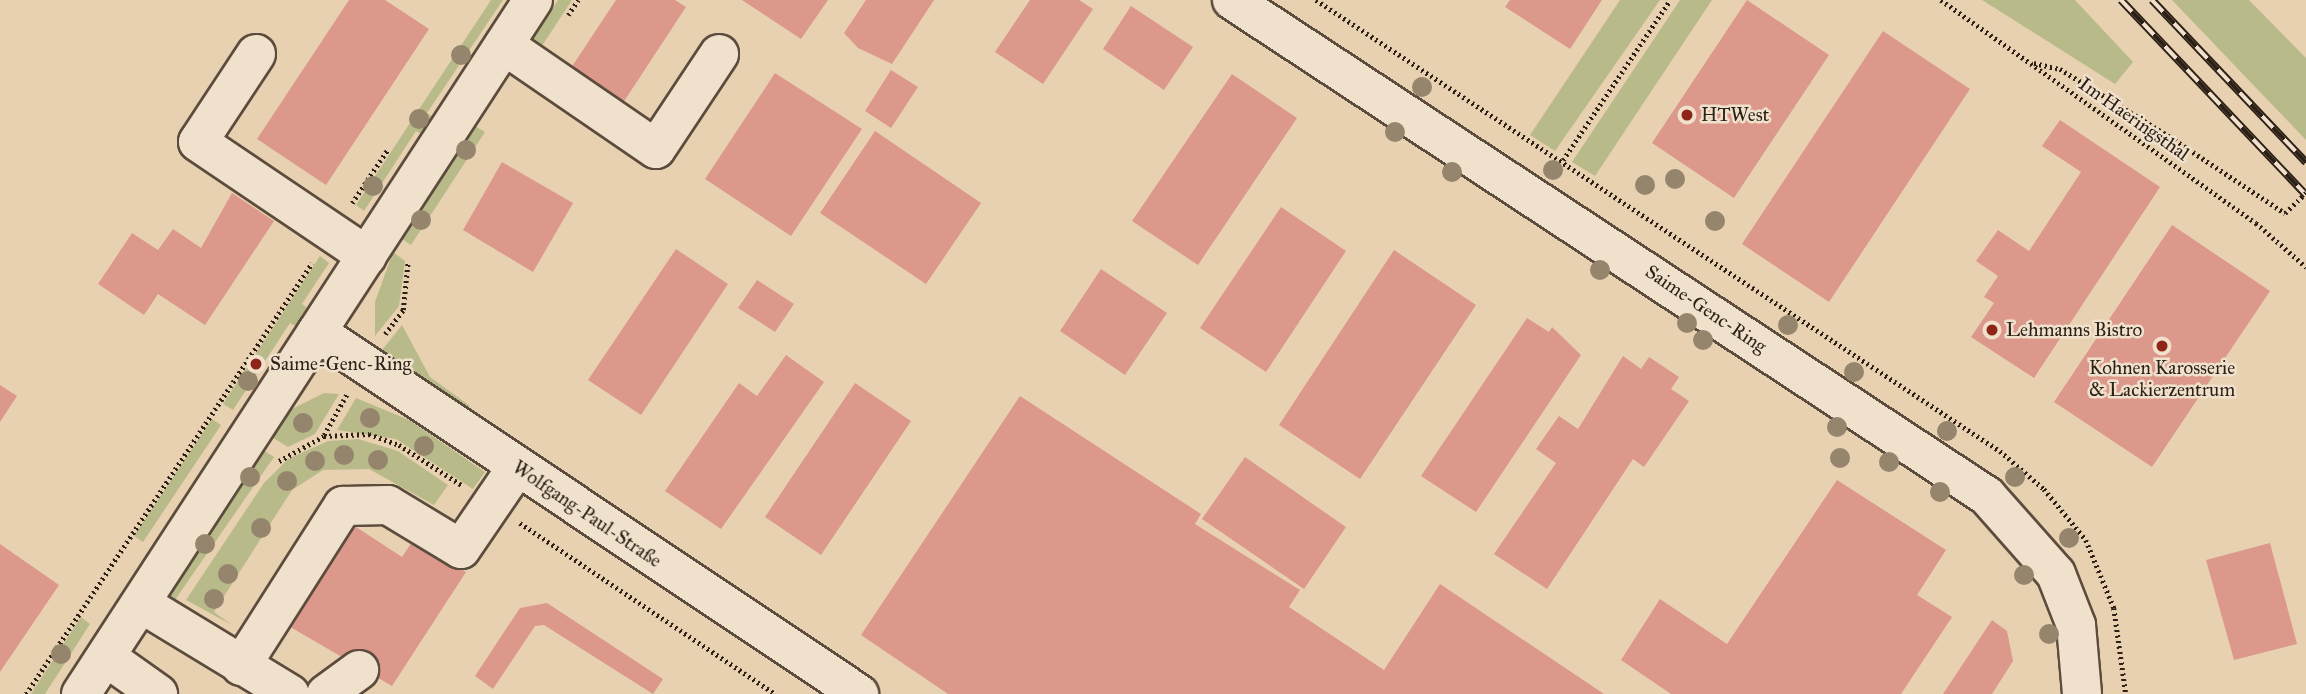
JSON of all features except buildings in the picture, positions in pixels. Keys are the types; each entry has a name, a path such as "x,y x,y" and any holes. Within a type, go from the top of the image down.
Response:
{"street":[{"path":"81,694 533,0"},
{"name":"Saime-Genc-Ring","path":"1232,0 1987,496 2056,573 2076,625 2081,694"},
{"path":"504,45 656,149 719,54"},
{"path":"256,54 198,142 333,232 374,245"},
{"name":"Wolfgang-Paul-Straße","path":"317,332 859,694"},
{"path":"241,666 343,506 388,505 461,548 517,467"},
{"path":"142,604 290,694"},
{"path":"106,657 158,694"},
{"path":"326,694 359,670"}],"path":[{"path":"1563,160 1670,0"},
{"name":"Im Haeringsthal","path":"1941,0 2256,223 2306,267"},
{"path":"2029,62 2060,69 2285,213 2306,192"},
{"path":"26,694 391,145"},
{"path":"324,436 364,364 403,310 409,254 374,245"}],"green space":[{"path":"491,0 503,0 427,113 437,120 427,137 416,131 364,211 356,205"},
{"path":"558,0 572,0 536,55 531,42"},
{"path":"1620,0 1660,0 1555,151 1530,135"},
{"path":"1680,0 1712,0 1595,176 1572,162"},
{"path":"1982,0 2075,0 2133,62 2115,84"},
{"path":"2172,0 2249,0 2306,58 2306,140"},
{"path":"475,126 485,132 411,245 402,239"},
{"path":"393,252 405,261 399,306 375,336 375,302"},
{"path":"320,256 329,263 302,304 311,311 300,329 290,323 233,410 223,404"},
{"path":"402,325 430,377 470,406 464,415 392,364 382,350"},
{"path":"324,393 339,394 315,434 288,447 270,436 292,409"},
{"path":"356,398 409,420 485,472 473,489 396,439 337,430"},
{"path":"212,419 221,425 143,542 134,536"},
{"path":"358,439 398,451 448,485 434,505 369,469 323,470 292,490 214,612 232,625 186,600 264,483 288,459 328,441"},
{"path":"260,448 274,457 168,610 159,604"},
{"path":"81,617 90,624 45,694 31,694"}],"railway":[{"path":"2121,0 2306,195"},
{"path":"2152,0 2306,162"}],"place":[{"name":"HTWest","path":"1687,115"},
{"name":"Lehmanns Bistro","path":"1992,330"},
{"name":"Kohnen Karosserie & Lackierzentrum","path":"2162,346"},
{"name":"Saime-Genc-Ring","path":"256,364"}]}
